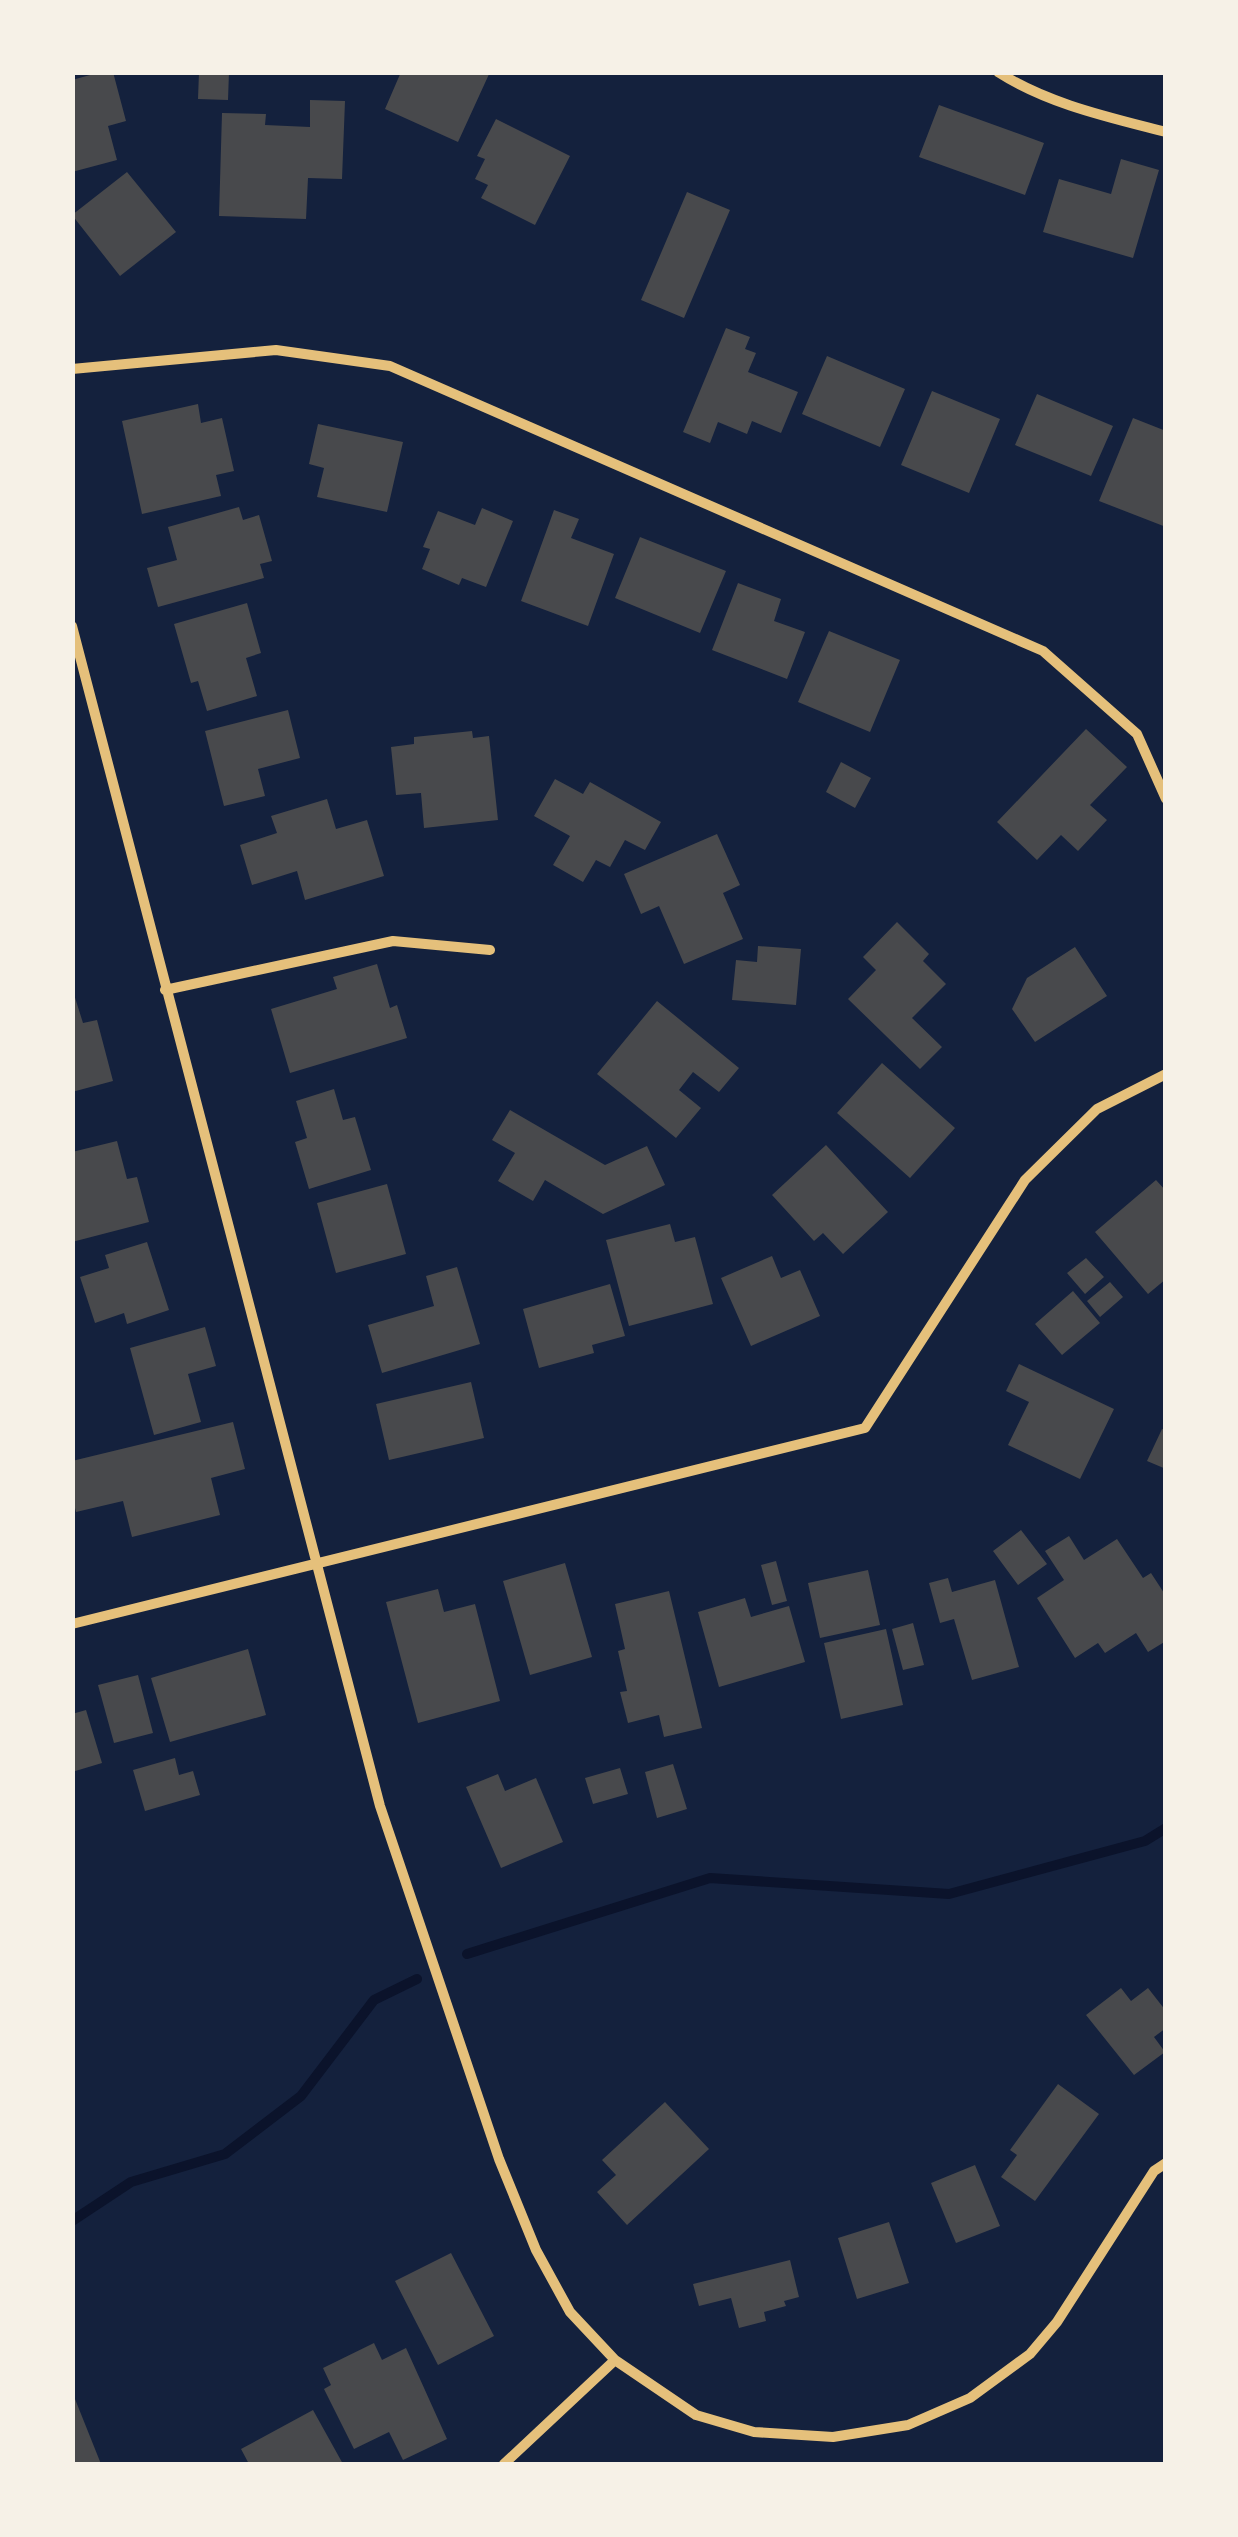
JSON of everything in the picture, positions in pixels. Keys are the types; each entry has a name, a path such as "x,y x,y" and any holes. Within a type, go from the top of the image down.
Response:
{"street":[{"path":"998,72 1020,86 1074,107 1166,132"},
{"path":"72,370 276,350 390,366 1043,651 1137,734 1166,799"},
{"path":"72,626 380,1806 499,2159 536,2250 570,2312 615,2360 696,2415 754,2432 833,2437 908,2425 970,2398 1030,2354 1058,2322 1146,2183 1166,2162"},
{"path":"165,990 393,942 490,950"},
{"path":"72,1624 864,1428 1024,1180 1097,1109 1166,1074"},
{"path":"504,2464 615,2360"}],"building":[{"path":"113,72 126,121 108,126 117,160 72,172 72,80"},
{"path":"199,72 229,72 228,100 198,99"},
{"path":"401,72 490,72 458,142 385,109"},
{"path":"310,100 345,101 342,179 308,178 306,219 219,216 222,113 266,114 265,125 310,127"},
{"path":"939,105 1044,143 1025,195 919,157"},
{"path":"496,119 570,156 535,225 481,198 488,185 475,179 485,159 477,156"},
{"path":"1121,159 1159,170 1133,258 1043,232 1059,179 1111,194"},
{"path":"127,172 176,232 120,276 72,215"},
{"path":"687,192 730,210 684,318 641,300"},
{"path":"726,328 750,337 745,349 756,353 748,372 798,392 781,433 752,421 747,434 718,422 710,443 683,432"},
{"path":"827,356 905,389 880,447 802,414"},
{"path":"932,391 1000,419 969,493 901,465"},
{"path":"1037,394 1113,426 1091,476 1015,445"},
{"path":"198,404 201,423 222,418 234,471 216,475 221,496 142,514 122,421"},
{"path":"1133,418 1166,431 1166,527 1099,501"},
{"path":"318,424 403,442 387,512 317,497 324,468 309,464"},
{"path":"239,507 243,520 259,515 272,561 260,564 264,578 158,607 147,568 177,560 168,527"},
{"path":"482,508 513,521 486,587 462,578 459,585 422,569 430,549 423,547 438,511 475,525"},
{"path":"554,510 579,519 571,538 614,554 588,626 521,601"},
{"path":"640,537 726,571 700,633 615,598"},
{"path":"738,583 781,599 774,621 805,632 787,679 712,650"},
{"path":"247,603 261,653 246,658 257,696 207,711 198,681 191,683 174,624"},
{"path":"829,631 900,660 870,732 798,702"},
{"path":"288,710 300,758 258,769 265,796 224,806 205,731"},
{"path":"1086,729 1127,767 1090,805 1107,820 1078,851 1061,835 1037,860 997,822"},
{"path":"472,731 473,738 489,736 498,820 424,828 421,793 396,795 391,747 414,744 414,737"},
{"path":"841,762 871,778 855,808 826,792"},
{"path":"555,779 583,794 590,782 661,822 645,850 625,840 610,867 596,860 583,882 553,865 570,836 534,816"},
{"path":"327,799 336,829 367,820 384,876 305,900 297,871 252,885 240,845 277,833 271,816"},
{"path":"717,834 740,885 723,893 743,939 684,964 659,906 641,914 624,874"},
{"path":"897,922 929,954 923,961 946,984 912,1018 942,1047 920,1069 848,999 876,970 863,957"},
{"path":"758,946 801,949 796,1005 732,1000 736,960 757,962"},
{"path":"1075,947 1107,996 1035,1042 1012,1009 1027,978"},
{"path":"377,964 390,1008 397,1005 407,1038 290,1073 271,1009 337,989 333,977"},
{"path":"72,988 83,1023 97,1020 113,1081 72,1092"},
{"path":"657,1001 739,1068 719,1092 693,1072 679,1090 701,1108 676,1138 597,1074"},
{"path":"882,1063 955,1128 910,1178 837,1113"},
{"path":"334,1089 343,1120 355,1117 371,1170 309,1189 295,1142 307,1138 296,1101"},
{"path":"510,1110 605,1165 647,1146 665,1185 603,1214 545,1180 533,1201 498,1181 515,1153 492,1140"},
{"path":"117,1141 127,1179 137,1177 149,1222 72,1242 72,1152"},
{"path":"826,1145 888,1212 843,1254 823,1233 814,1241 772,1195"},
{"path":"1156,1180 1166,1191 1166,1279 1148,1294 1095,1232"},
{"path":"387,1184 406,1254 336,1273 317,1203"},
{"path":"670,1224 675,1242 695,1237 713,1304 629,1326 606,1240"},
{"path":"147,1242 169,1310 127,1324 124,1313 95,1323 80,1277 109,1268 105,1255"},
{"path":"772,1256 781,1278 800,1270 820,1316 751,1346 721,1278"},
{"path":"1086,1258 1104,1277 1085,1294 1067,1273"},
{"path":"457,1267 480,1344 382,1373 368,1325 434,1306 426,1276"},
{"path":"1110,1282 1123,1297 1100,1317 1087,1301"},
{"path":"610,1284 625,1336 592,1345 594,1353 539,1368 523,1309"},
{"path":"1073,1291 1100,1323 1062,1355 1035,1324"},
{"path":"205,1327 216,1366 188,1374 201,1422 154,1435 130,1348"},
{"path":"1019,1364 1114,1409 1080,1479 1008,1445 1029,1402 1006,1391"},
{"path":"471,1382 484,1438 389,1460 376,1404"},
{"path":"233,1422 245,1469 211,1478 220,1515 132,1537 123,1501 76,1512 72,1461"},
{"path":"1162,1429 1166,1430 1166,1469 1147,1461"},
{"path":"1021,1530 1047,1564 1018,1585 993,1551"},
{"path":"1069,1536 1084,1560 1117,1539 1143,1578 1151,1573 1166,1596 1166,1641 1148,1652 1136,1633 1105,1653 1098,1643 1075,1658 1037,1598 1064,1580 1045,1551"},
{"path":"776,1561 787,1601 772,1605 761,1565"},
{"path":"565,1563 592,1657 530,1675 503,1581"},
{"path":"868,1570 880,1625 820,1638 808,1583"},
{"path":"948,1578 952,1592 995,1580 1019,1667 972,1680 954,1619 940,1623 929,1583"},
{"path":"438,1589 444,1612 475,1604 500,1701 418,1723 386,1602"},
{"path":"669,1591 702,1728 664,1737 659,1715 628,1723 620,1692 627,1691 618,1651 625,1649 615,1604"},
{"path":"745,1598 751,1617 789,1606 805,1662 719,1687 698,1612"},
{"path":"913,1623 924,1665 903,1670 892,1629"},
{"path":"886,1629 903,1705 841,1719 824,1643"},
{"path":"248,1649 266,1715 170,1742 151,1678"},
{"path":"138,1675 153,1733 114,1743 98,1685"},
{"path":"86,1710 102,1763 72,1772 72,1714"},
{"path":"175,1758 179,1775 193,1771 200,1795 145,1811 133,1770"},
{"path":"673,1764 687,1809 657,1818 645,1772"},
{"path":"620,1768 628,1794 593,1804 585,1778"},
{"path":"498,1774 505,1791 536,1778 563,1842 501,1868 466,1787"},
{"path":"1121,1988 1131,2001 1148,1988 1166,2011 1166,2028 1154,2037 1165,2052 1134,2075 1086,2015"},
{"path":"1058,2084 1099,2114 1035,2201 1001,2177 1017,2155 1010,2150"},
{"path":"665,2102 709,2149 627,2225 597,2192 616,2175 602,2160"},
{"path":"975,2165 1000,2226 956,2243 931,2183"},
{"path":"889,2222 909,2283 857,2299 838,2238"},
{"path":"451,2253 494,2336 438,2365 395,2281"},
{"path":"790,2260 799,2297 784,2301 786,2306 764,2312 766,2321 739,2328 731,2298 699,2306 693,2284"},
{"path":"374,2343 382,2360 406,2348 447,2439 403,2460 389,2432 354,2449 324,2389 331,2385 323,2368"},
{"path":"73,2394 101,2464 72,2464"},
{"path":"313,2410 343,2464 249,2464 241,2449"}],"waterway":[{"path":"467,1954 710,1878 949,1894 1145,1841 1166,1828"},
{"path":"72,2221 131,2182 225,2154 301,2096 374,2000 417,1979"}]}
